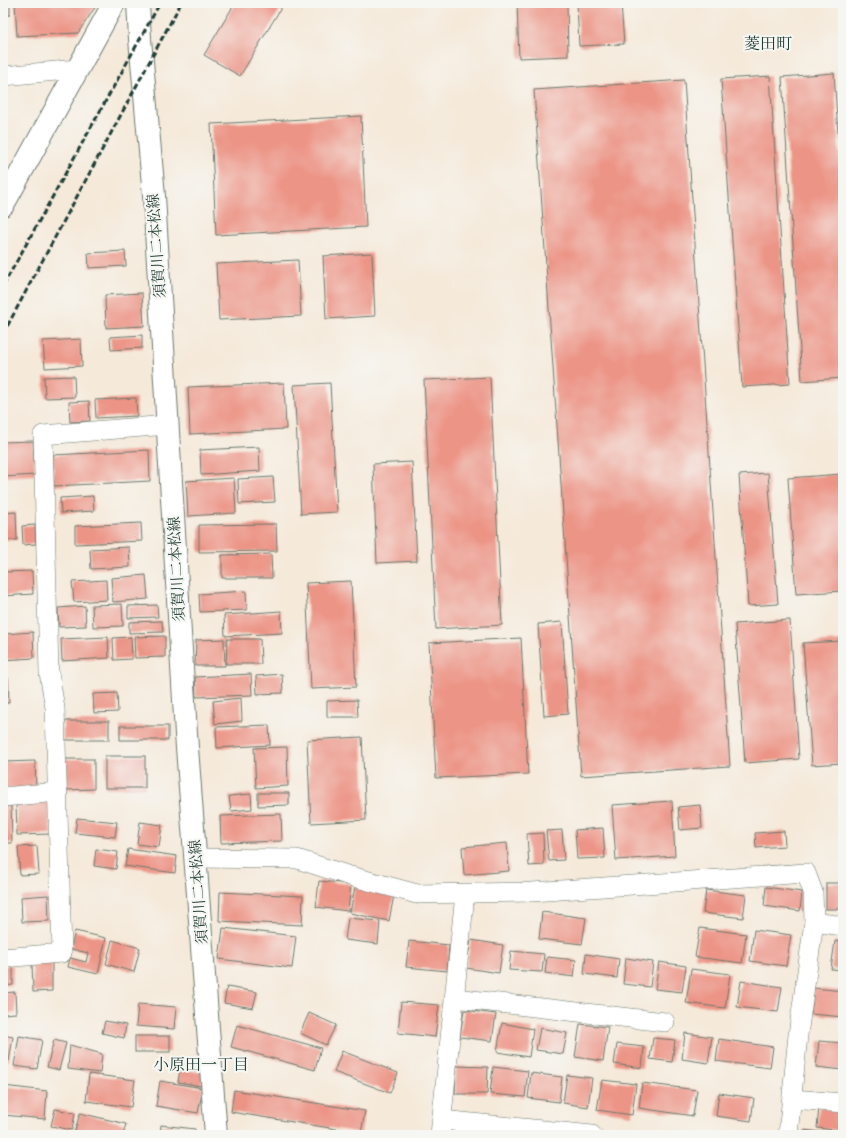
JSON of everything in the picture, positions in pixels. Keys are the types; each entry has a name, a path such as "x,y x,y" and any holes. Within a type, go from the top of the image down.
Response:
{"main road":[{"path":"3,205 114,3"},
{"name":"須賀川二本松線","path":"138,3 154,196 186,734 216,1135"}],"street":[{"path":"3,76 78,68"},
{"path":"3,958 62,953 55,708 49,672 43,435 168,425"},
{"path":"3,797 58,792"},
{"path":"196,858 297,859 350,876 417,894 532,892 806,873 813,892 814,922 798,1035 788,1135"},
{"path":"465,894 441,1127 592,1135"},
{"path":"814,922 843,926"},
{"path":"454,998 666,1022"},
{"path":"792,1098 843,1103"}],"building":[{"path":"3,3 10,3 10,15 3,16"},
{"path":"15,3 98,3 78,33 17,36"},
{"path":"235,3 284,3 240,76 204,55"},
{"path":"517,3 567,3 568,56 519,58"},
{"path":"577,3 621,3 624,44 579,46"},
{"path":"834,73 843,210 843,378 802,381 782,77"},
{"path":"770,76 790,384 742,387 721,79"},
{"path":"684,80 730,766 581,776 534,90"},
{"path":"361,116 366,227 216,235 211,124"},
{"path":"125,251 126,266 89,268 88,253"},
{"path":"372,253 375,316 326,319 323,256"},
{"path":"298,260 301,316 219,320 216,264"},
{"path":"142,293 144,326 106,328 105,295"},
{"path":"142,335 142,348 111,350 110,337"},
{"path":"81,339 82,366 45,368 43,341"},
{"path":"74,376 75,397 45,398 44,377"},
{"path":"490,377 502,625 436,629 424,380"},
{"path":"284,383 286,429 190,434 188,387"},
{"path":"330,383 337,512 301,514 294,385"},
{"path":"136,398 137,416 96,418 95,400"},
{"path":"89,401 90,421 70,422 69,402"},
{"path":"33,441 35,475 3,477 3,442"},
{"path":"259,447 260,471 201,475 200,450"},
{"path":"149,450 150,481 54,486 53,455"},
{"path":"412,462 417,561 377,563 373,464"},
{"path":"768,473 778,604 748,606 739,475"},
{"path":"842,474 843,591 796,594 788,478"},
{"path":"273,477 275,502 239,504 238,479"},
{"path":"234,478 236,513 188,516 186,481"},
{"path":"93,496 94,511 61,513 60,498"},
{"path":"16,512 17,540 3,540 3,513"},
{"path":"141,523 142,541 75,544 75,526"},
{"path":"276,524 277,551 199,552 199,525"},
{"path":"35,525 36,544 23,545 22,526"},
{"path":"129,547 130,567 91,569 90,549"},
{"path":"271,554 272,578 222,578 222,555"},
{"path":"32,571 33,594 3,596 3,572"},
{"path":"146,575 148,599 113,602 111,578"},
{"path":"106,580 107,600 74,602 72,582"},
{"path":"351,581 356,687 311,689 306,583"},
{"path":"246,591 247,610 200,612 199,594"},
{"path":"122,604 123,626 93,627 92,605"},
{"path":"157,605 158,617 128,618 128,606"},
{"path":"85,606 86,626 59,627 58,608"},
{"path":"281,611 282,633 225,636 224,615"},
{"path":"790,620 799,759 745,763 735,624"},
{"path":"162,621 163,632 129,633 129,622"},
{"path":"562,622 568,714 544,716 538,624"},
{"path":"33,632 34,658 3,660 3,634"},
{"path":"165,636 165,657 135,658 134,637"},
{"path":"108,637 109,658 62,661 61,639"},
{"path":"131,637 132,659 114,660 113,638"},
{"path":"521,638 528,774 436,778 429,643"},
{"path":"224,639 225,666 195,666 196,640"},
{"path":"227,639 260,639 261,664 226,664"},
{"path":"843,641 843,763 812,765 803,643"},
{"path":"251,674 252,695 196,697 195,677"},
{"path":"282,674 283,693 257,694 256,676"},
{"path":"8,678 9,703 3,703 3,679"},
{"path":"117,693 118,712 94,713 93,694"},
{"path":"241,698 242,721 215,724 213,701"},
{"path":"357,700 358,717 327,717 327,701"},
{"path":"63,721 109,721 109,740 63,740"},
{"path":"269,725 270,745 217,748 216,727"},
{"path":"120,726 168,726 168,740 120,740"},
{"path":"362,737 366,820 311,823 307,740"},
{"path":"287,747 288,786 256,788 254,748"},
{"path":"105,756 145,756 145,788 105,788"},
{"path":"64,759 94,759 94,789 65,790"},
{"path":"35,761 36,788 3,789 3,762"},
{"path":"258,793 289,793 289,805 258,806"},
{"path":"251,794 252,809 231,811 229,796"},
{"path":"672,801 675,856 616,860 612,805"},
{"path":"49,802 51,834 17,835 16,803"},
{"path":"700,805 702,828 680,830 678,807"},
{"path":"3,806 11,806 12,843 3,843"},
{"path":"281,814 282,841 221,843 220,816"},
{"path":"77,818 117,822 115,837 75,833"},
{"path":"140,822 162,825 159,847 137,844"},
{"path":"603,828 605,858 577,859 575,830"},
{"path":"562,830 564,860 549,861 546,831"},
{"path":"784,831 785,846 756,848 755,833"},
{"path":"543,833 544,865 529,866 527,834"},
{"path":"507,843 509,871 464,875 462,847"},
{"path":"4,844 6,867 3,867"},
{"path":"37,846 39,874 20,875 18,847"},
{"path":"96,849 118,852 116,869 94,866"},
{"path":"128,849 177,856 175,873 125,866"},
{"path":"319,881 351,884 348,911 316,907"},
{"path":"826,883 843,883 843,909 826,909"},
{"path":"355,887 394,895 389,921 350,913"},
{"path":"766,887 802,892 800,911 764,906"},
{"path":"706,890 746,895 743,918 703,913"},
{"path":"220,892 303,896 302,925 219,921"},
{"path":"48,895 49,921 22,922 21,897"},
{"path":"542,912 586,918 582,944 539,939"},
{"path":"348,918 380,921 378,944 345,940"},
{"path":"223,928 296,936 292,968 219,959"},
{"path":"700,928 746,934 742,963 695,957"},
{"path":"754,930 791,935 786,966 750,961"},
{"path":"75,931 106,938 98,974 68,967 70,958 86,962 88,953 71,949"},
{"path":"112,940 140,948 134,972 106,964"},
{"path":"471,940 503,945 499,973 466,968"},
{"path":"409,941 449,945 447,971 406,967"},
{"path":"835,941 843,942 843,970 831,969"},
{"path":"511,951 544,954 542,972 509,970"},
{"path":"586,954 619,959 617,978 584,974"},
{"path":"547,957 576,960 574,977 545,973"},
{"path":"626,958 653,962 650,987 623,984"},
{"path":"52,962 52,991 33,992 32,963"},
{"path":"659,962 686,966 682,992 655,989"},
{"path":"13,965 13,985 3,986 3,966"},
{"path":"691,969 730,974 725,1008 686,1003"},
{"path":"741,981 782,987 778,1012 737,1007"},
{"path":"227,987 257,992 253,1008 224,1003"},
{"path":"814,988 843,991 843,1017 811,1014"},
{"path":"15,992 16,1013 3,1014 3,993"},
{"path":"401,1002 439,1005 435,1037 398,1033"},
{"path":"138,1004 176,1007 174,1029 136,1026"},
{"path":"464,1010 496,1014 492,1041 460,1037"},
{"path":"309,1013 336,1025 326,1045 300,1033"},
{"path":"105,1021 126,1025 124,1038 102,1033"},
{"path":"502,1023 533,1029 529,1057 497,1052"},
{"path":"580,1024 608,1027 603,1061 575,1057"},
{"path":"237,1025 321,1048 315,1070 231,1047"},
{"path":"540,1028 567,1033 563,1054 536,1050"},
{"path":"685,1033 712,1037 708,1063 682,1059"},
{"path":"3,1035 13,1037 9,1061 3,1060"},
{"path":"19,1036 42,1040 37,1069 14,1066"},
{"path":"135,1036 170,1036 170,1052 135,1052"},
{"path":"653,1038 675,1040 672,1062 650,1059"},
{"path":"719,1039 773,1047 770,1068 716,1061"},
{"path":"54,1040 66,1043 59,1070 47,1067"},
{"path":"819,1041 843,1043 843,1070 816,1067"},
{"path":"617,1044 644,1047 642,1068 614,1064"},
{"path":"70,1045 102,1054 100,1073 68,1069"},
{"path":"342,1051 398,1073 390,1093 334,1072"},
{"path":"456,1066 488,1067 487,1094 455,1094"},
{"path":"493,1067 528,1071 525,1097 490,1094"},
{"path":"180,1069 203,1073 201,1086 178,1082"},
{"path":"531,1073 562,1077 559,1102 528,1098"},
{"path":"89,1074 135,1080 131,1107 86,1101"},
{"path":"567,1075 592,1078 588,1107 563,1103"},
{"path":"602,1080 636,1084 632,1115 597,1110"},
{"path":"160,1081 203,1088 198,1113 156,1106"},
{"path":"642,1083 697,1090 693,1116 639,1108"},
{"path":"3,1086 47,1091 45,1119 3,1115"},
{"path":"234,1090 365,1111 361,1133 231,1112"},
{"path":"719,1093 754,1098 751,1121 716,1116"},
{"path":"819,1107 843,1109 843,1131 817,1128"},
{"path":"55,1109 75,1113 72,1130 51,1126"},
{"path":"80,1113 126,1124 123,1135 74,1134"},
{"path":"161,1125 195,1129 195,1135 160,1135"},
{"path":"804,1130 837,1134 837,1135 803,1135"}],"railway":[{"path":"3,286 160,3"},
{"path":"3,334 181,3"}],"district":[{"name":"菱田町","path":"768,43"},
{"name":"小原田一丁目","path":"201,1064"}]}
